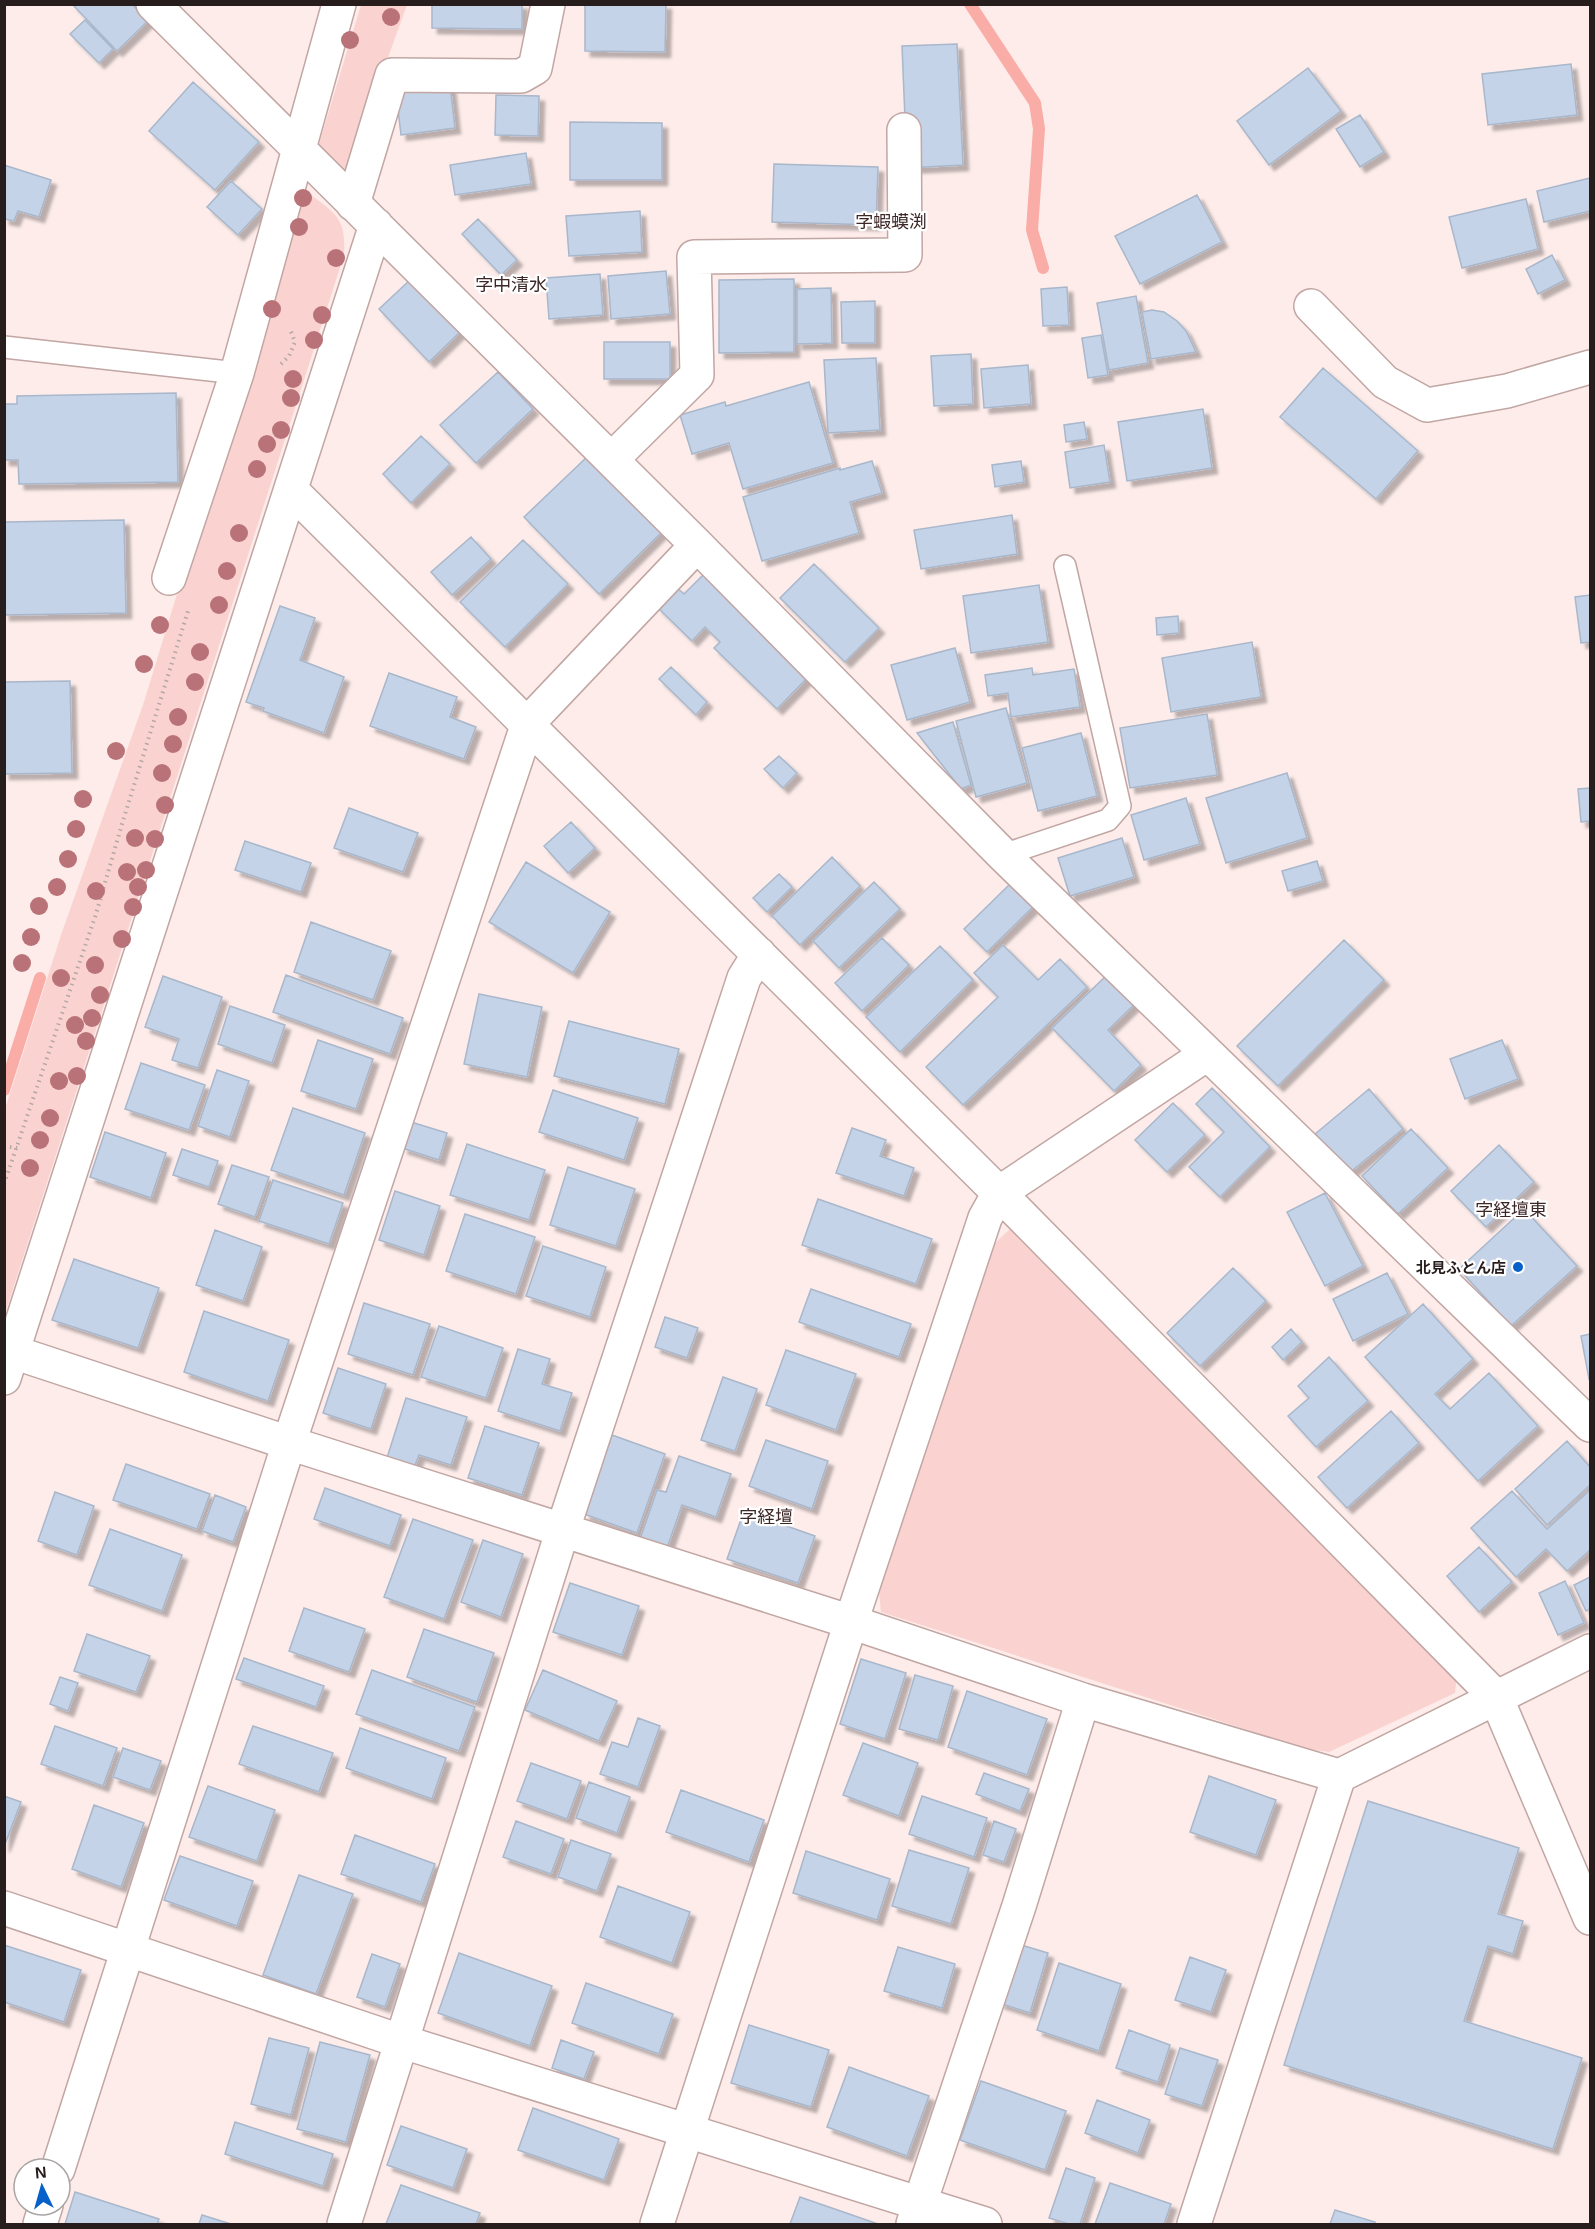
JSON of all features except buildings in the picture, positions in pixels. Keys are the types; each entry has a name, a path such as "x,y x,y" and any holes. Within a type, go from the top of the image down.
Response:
{"street":[{"path":"153,4 612,459 1004,855 1590,1425"},
{"path":"169,578 237,373 339,4"},
{"path":"548,4 534,68 521,76 392,75 364,214 291,490 9,1365 289,1443 563,1529 1083,1700 1338,1776 1590,1651"},
{"path":"612,459 697,375 694,257 905,255 904,130"},
{"path":"1311,306 1386,382 1427,405 1507,391 1590,367"},
{"path":"291,490 999,1193 1496,1697 1590,1917"},
{"path":"62,2157 289,1443 528,723 697,545"},
{"path":"344,2224 563,1529 744,978 759,954"},
{"path":"657,2224 850,1622 985,1218 999,1193 1207,1054"},
{"path":"916,2214 1019,1906 1083,1700"},
{"path":"1194,2224 1338,1776"},
{"path":"4,1908 128,1947 400,2041 687,2131 916,2214 985,2224"}],"lane":[{"path":"4,347 237,373"},
{"path":"1004,855 1108,820 1120,806 1065,566"}],"path":[{"path":"4,1146 17,1148"}],"shaded area":[{"path":"361,5 407,5 346,173 318,147"},
{"path":"311,195 334,214 342,226 344,255 5,1314 5,1109 62,932 144,702 298,197"},
{"path":"1012,1227 1457,1674 1455,1693 1329,1752 1307,1749 881,1612 879,1592 992,1246"}],"waterway":[{"path":"970,4 1035,103 1039,129 1032,230 1043,268"},
{"path":"4,1090 40,978"}],"place":[{"name":"北見ふとん店","path":"1518,1267"}],"district":[{"name":"字蝦蟆渕","path":"891,222"},
{"name":"字中清水","path":"511,285"},
{"name":"字経壇東","path":"1511,1210"},
{"name":"字経壇","path":"766,1517"}]}
